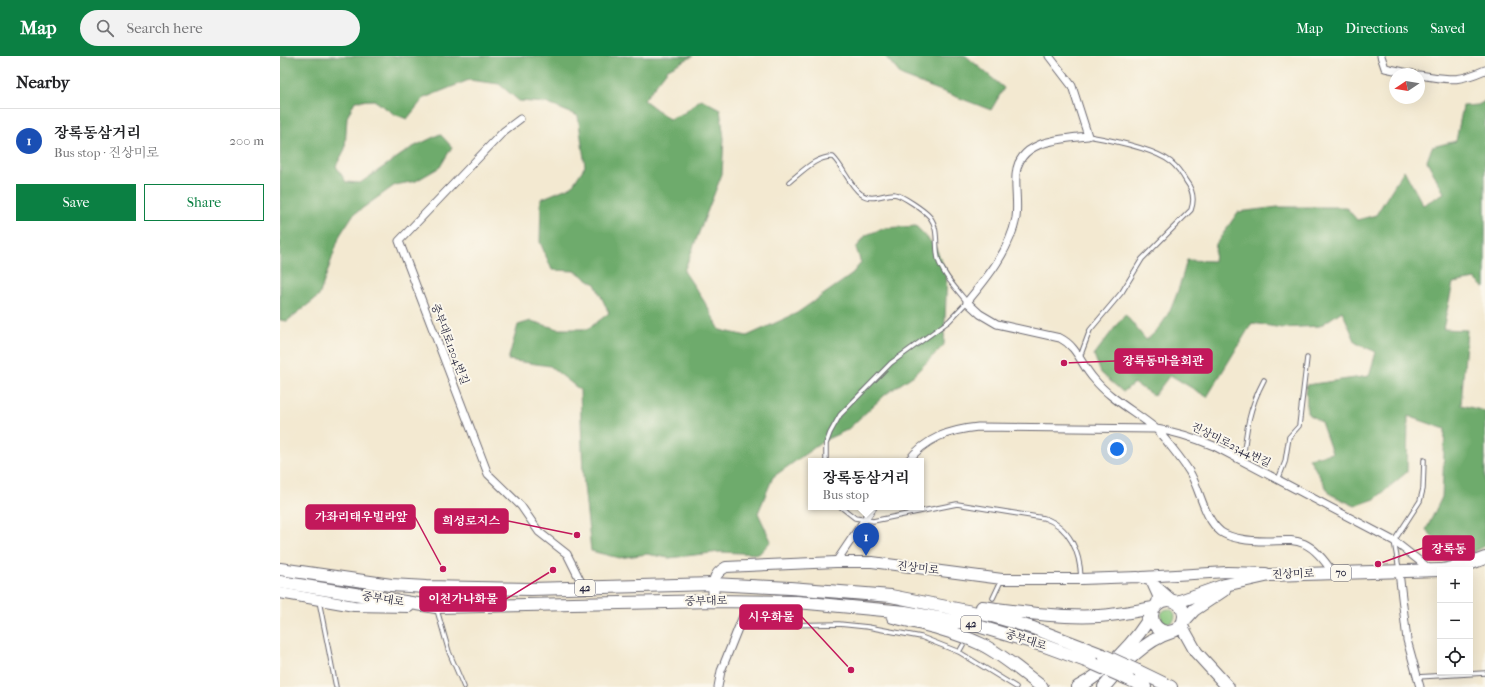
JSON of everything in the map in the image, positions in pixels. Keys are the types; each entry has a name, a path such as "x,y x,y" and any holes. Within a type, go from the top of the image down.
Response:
{"main road":[{"name":"진상미로","path":"1459,567 1485,558"},
{"name":"중부대로","path":"280,569 298,573 391,585 433,587 584,588 713,584 891,596 992,616 1039,630 1103,655 1133,675 1145,687"},
{"name":"진상미로","path":"1174,601 1226,585 1282,574 1437,571"},
{"path":"1104,687 1144,647 1179,626 1206,602 1243,581"},
{"name":"중부대로","path":"280,582 436,607 714,600 843,606 905,612 971,624 1045,646 1094,664 1171,687"},
{"path":"891,596 1050,616 1100,616 1154,608"},
{"path":"1078,687 1097,675 1129,645 1145,625 1154,608 1161,601 1174,601 1183,610 1179,626 1196,652 1228,687"},
{"path":"843,606 918,623 965,637 997,654 1042,687"},
{"path":"1154,608 1152,619 1157,628 1167,632 1179,626"}],"street":[{"path":"1049,56 1072,86 1088,136 1044,143 1033,148 1020,159 1016,176 1016,218 1009,240 982,284 967,302 980,314 997,324 1060,338 1067,341 1098,384 1156,429 1189,471 1213,524 1223,533 1248,541 1287,540 1307,544 1324,559 1333,573"},
{"path":"1381,56 1385,68 1389,69"},
{"path":"1425,76 1455,80 1467,78 1485,70"},
{"name":"중부대로1204번길","path":"520,119 504,131 399,241 488,474 521,506 539,532 567,554 584,588"},
{"name":"진상미로2344번길","path":"911,458 927,442 943,433 978,427 1156,429 1188,435 1394,541 1437,570"},
{"path":"836,562 871,510"},
{"name":"진상미로","path":"713,584 716,574 720,570 733,565 836,562 900,565 1002,578 1081,579 1138,577 1150,580"},
{"path":"1138,577 1227,572 1282,574"},
{"path":"1399,572 1407,640 1418,682 1411,687"},
{"path":"1150,580 1174,601"},
{"path":"1150,580 1156,590 1154,608"},
{"path":"713,584 714,600"},
{"path":"280,593 354,606 436,607"},
{"path":"718,687 721,670 749,601"}],"lane":[{"path":"1080,357 1090,330 1122,292 1142,259 1191,210 1194,201 1188,183 1170,161 1158,154 1115,141 1088,136"},
{"path":"789,182 815,162 827,157 834,157 861,194 875,198 894,194 924,212 930,217 935,226 938,260 941,267 967,302 948,321 891,363 840,415 826,444 826,458"},
{"path":"1278,480 1285,462 1289,437 1299,426 1307,358"},
{"path":"1243,462 1247,422 1257,393 1264,380"},
{"path":"1399,572 1394,541 1420,501 1423,489 1424,460"},
{"path":"924,510 948,504 957,504 1044,518 1053,521 1068,535 1078,555 1081,579"},
{"path":"845,510 855,518 864,520 885,519 923,510"},
{"path":"280,563 298,573"},
{"path":"993,598 1002,578"},
{"path":"433,587 436,607 449,652 464,687"},
{"path":"319,600 336,687"},
{"path":"749,601 763,617 782,625 839,624 876,628 921,637 959,652 1016,687"},
{"path":"959,652 963,645"},
{"path":"1418,682 1485,673"}],"green space":[{"path":"280,56 693,56 668,69 644,100 669,119 684,113 701,99 720,109 724,138 722,174 684,271 704,301 720,330 747,336 797,313 850,276 861,263 856,248 866,235 885,228 916,226 935,246 947,274 944,345 914,375 886,394 847,430 825,440 773,477 758,513 771,541 759,554 720,552 669,558 647,554 619,558 591,551 583,476 580,390 550,366 508,360 518,325 531,321 558,329 588,329 609,313 595,284 575,271 552,270 540,242 541,199 572,186 585,166 578,116 546,103 519,101 499,84 469,80 424,98 407,119 394,114 374,100 355,101 347,117 345,149 336,166 346,182 360,183 411,148 440,134 452,147 440,167 416,181 395,185 353,215 340,235 319,296 287,321 280,320"},
{"path":"885,56 966,56 1004,88 991,110 902,76"},
{"path":"1485,101 1485,288 1475,279 1453,283 1443,329 1467,330 1461,405 1485,411 1485,546 1467,556 1454,558 1426,530 1442,497 1445,429 1408,416 1407,472 1375,499 1355,506 1330,494 1309,458 1332,453 1321,422 1307,413 1306,385 1369,376 1376,352 1356,343 1342,311 1320,326 1282,328 1252,323 1207,397 1170,375 1154,396 1134,383 1123,392 1101,373 1094,355 1125,314 1146,340 1155,333 1162,324 1173,304 1187,260 1214,261 1216,244 1238,212 1278,207 1346,207 1357,220 1376,215 1404,170 1423,205 1444,193 1427,161 1432,147 1456,141 1463,106 1478,105"},
{"path":"1165,609 1171,609 1175,613 1175,619 1171,623 1165,623 1161,619 1161,613"}],"place":[{"name":"장록동마을회관","path":"1064,363"},
{"name":"희성로지스","path":"577,535"},
{"name":"장록동삼거리","path":"866,556"},
{"name":"장록동","path":"1378,564"},
{"name":"가좌리태우빌라앞","path":"443,569"},
{"name":"이천가나화물","path":"553,570"},
{"name":"시우화물","path":"851,670"}]}
